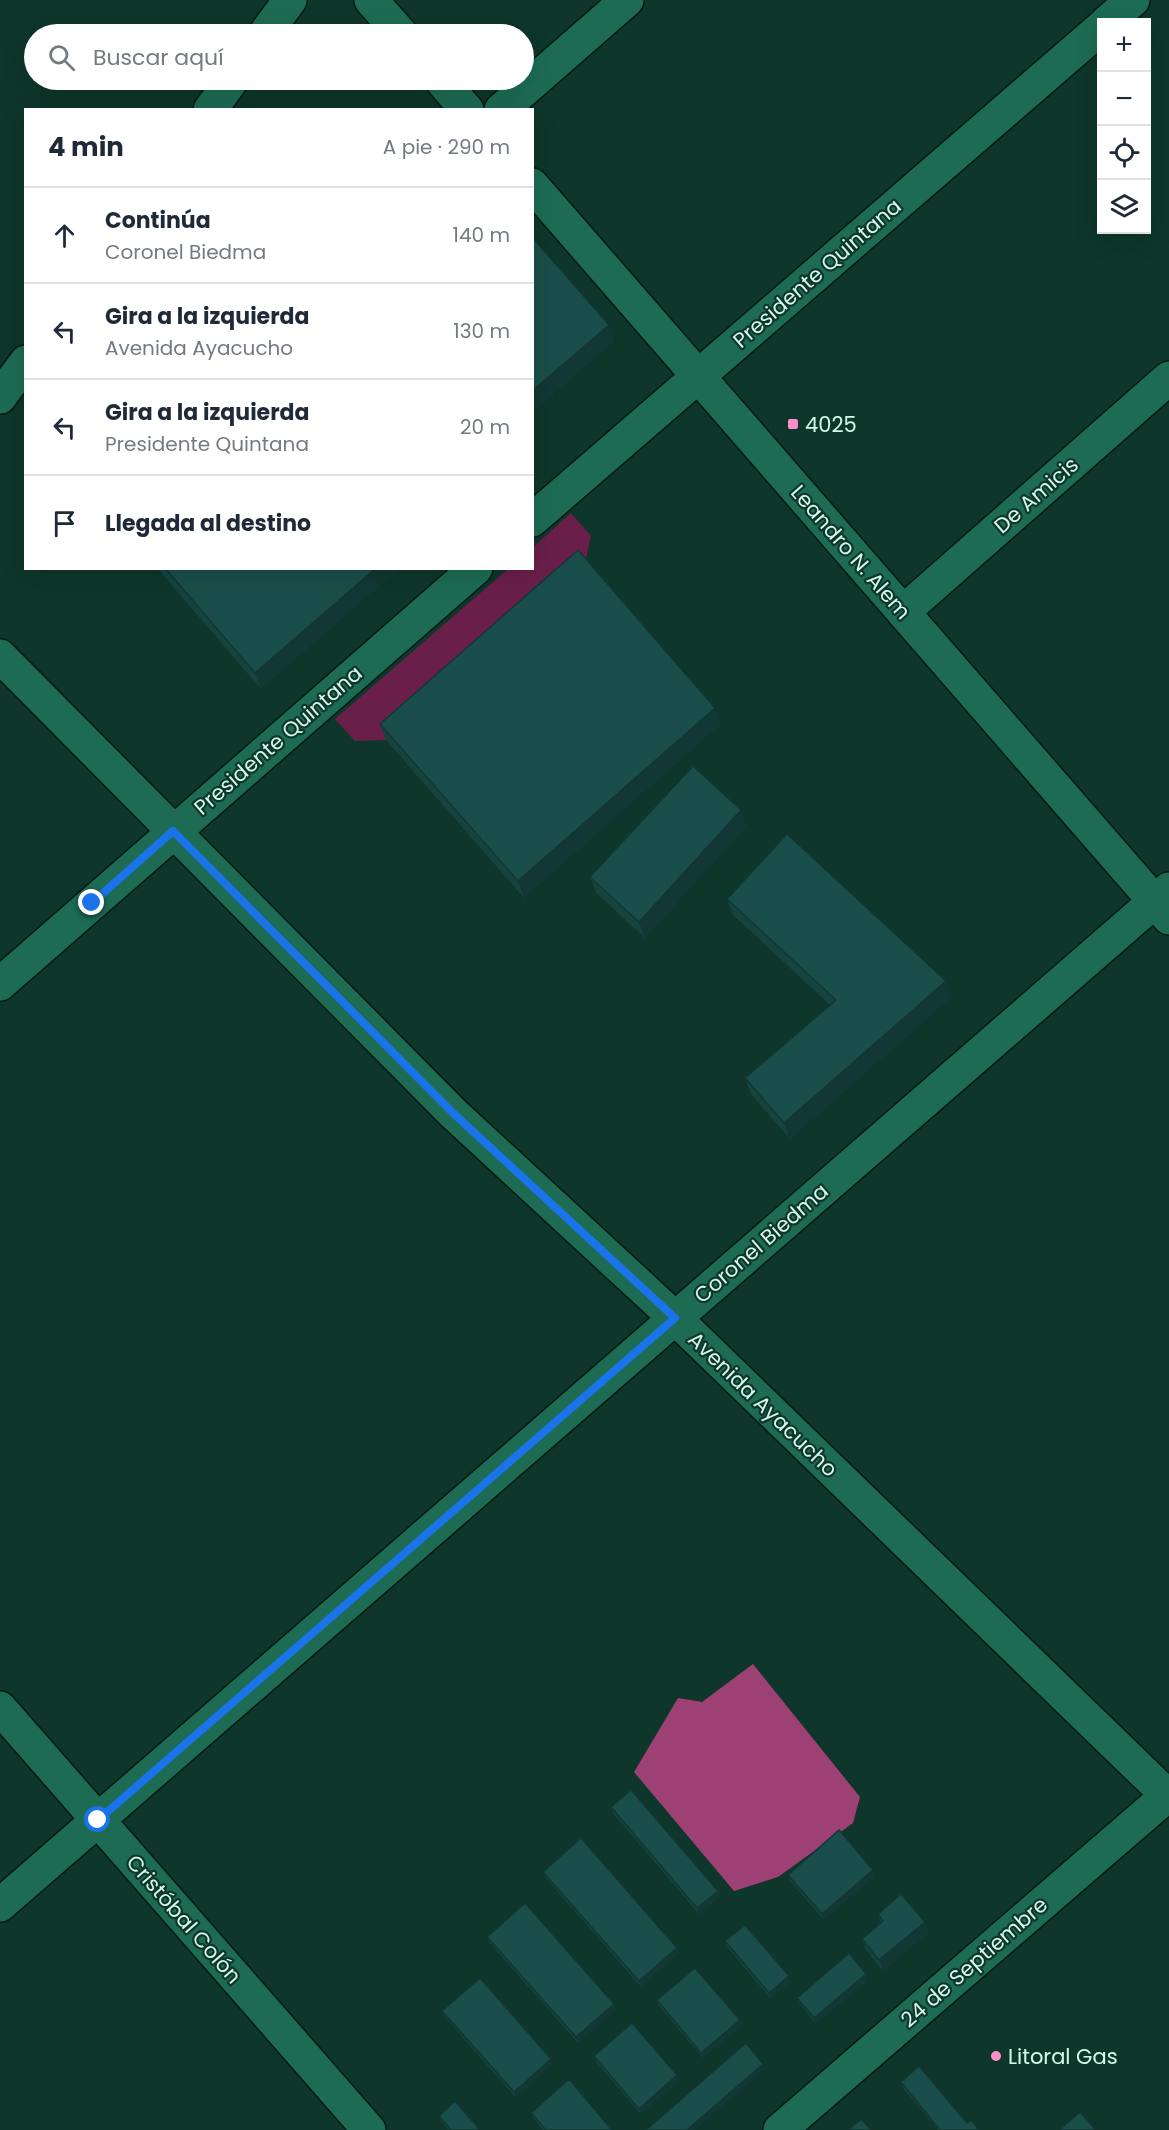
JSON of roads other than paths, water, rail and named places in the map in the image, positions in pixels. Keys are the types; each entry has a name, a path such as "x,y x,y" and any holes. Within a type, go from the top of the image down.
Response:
{"street":[{"path":"272,24 290,0"},
{"path":"371,0 392,24"},
{"path":"534,81 627,0"},
{"path":"1112,18 1132,0"},
{"name":"Presidente Quintana","path":"534,518 1097,30"},
{"path":"211,108 225,90"},
{"path":"450,90 465,108"},
{"path":"503,108 524,90"},
{"name":"Leandro N. Alem","path":"534,187 903,612 1164,903"},
{"path":"0,397 24,365"},
{"name":"De Amicis","path":"903,612 1169,378"},
{"name":"Presidente Quintana","path":"0,984 474,570"},
{"name":"Avenida Ayacucho","path":"0,656 453,1113 675,1318 1168,1796"},
{"name":"Coronel Biedma","path":"0,1905 675,1318 1164,903"},
{"name":"Cristóbal Colón","path":"0,1708 369,2130"},
{"name":"24 de Septiembre","path":"780,2130 1168,1796"}],"place":[{"name":"4025","path":"793,424"},
{"name":"Litoral Gas","path":"996,2056"}]}
